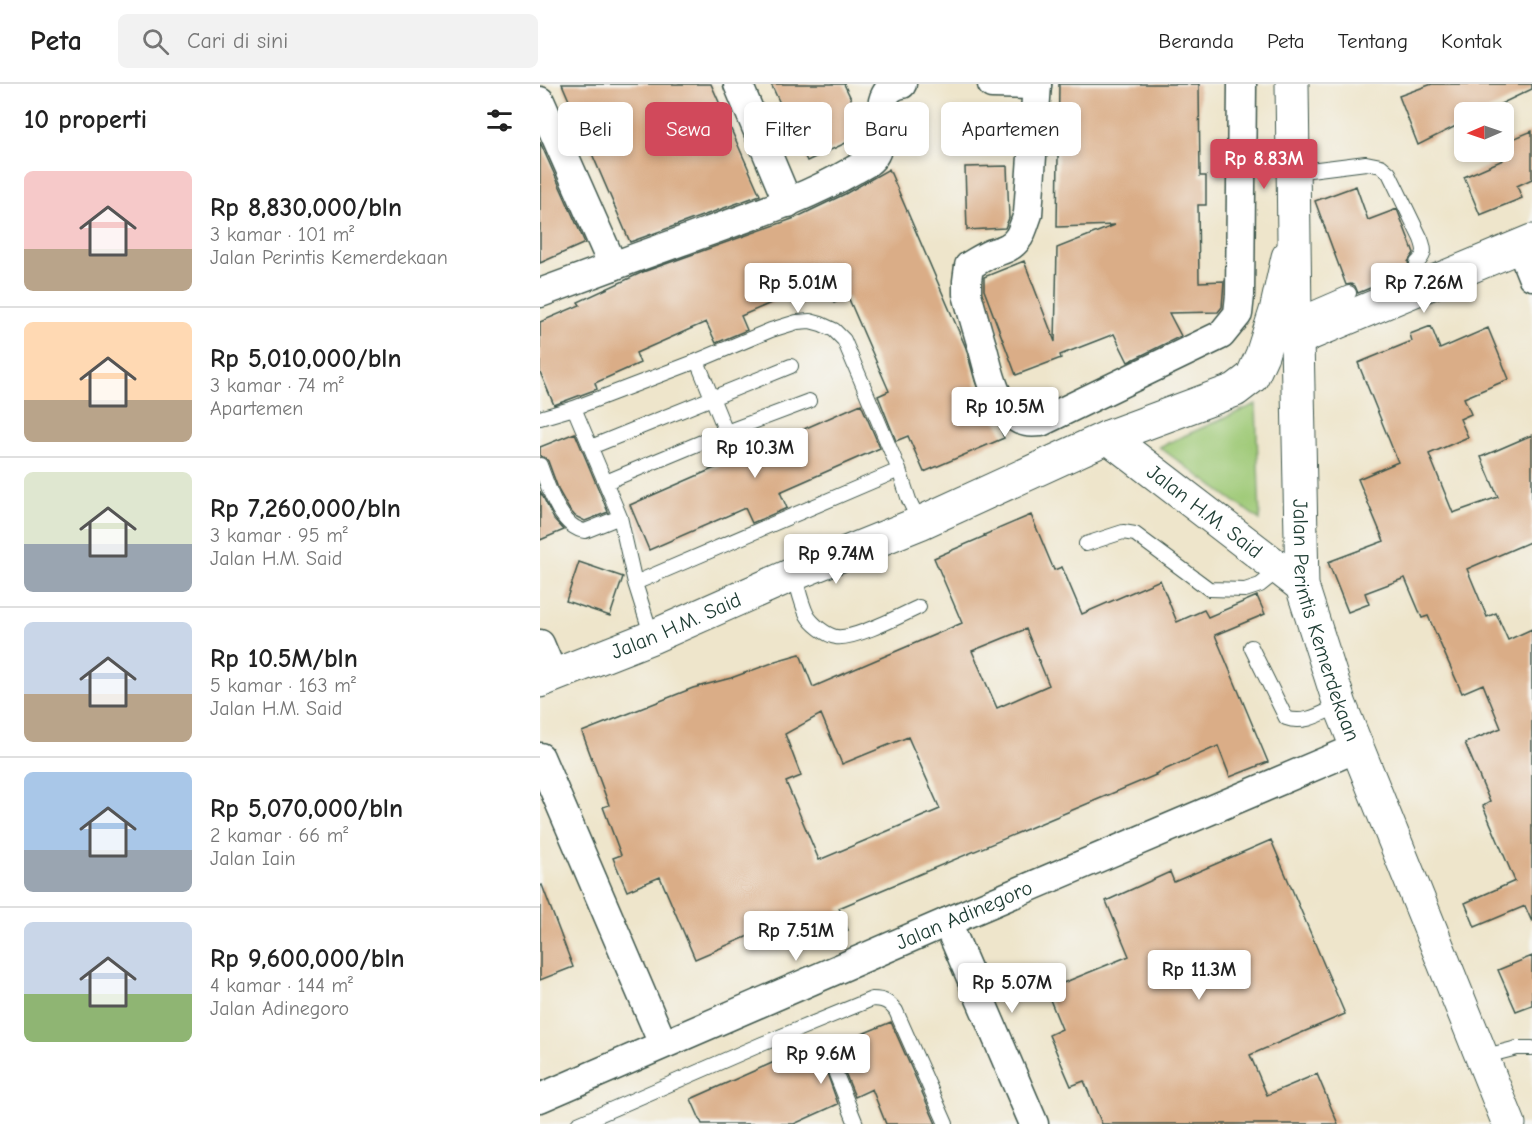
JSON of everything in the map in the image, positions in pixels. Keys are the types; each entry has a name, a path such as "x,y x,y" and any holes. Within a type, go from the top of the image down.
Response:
{"street":[{"path":"738,84 788,203"},
{"path":"540,293 788,203 868,162 874,156 881,137 881,110 884,98 887,92 896,85 902,84"},
{"path":"992,84 1037,85 1028,214 1018,238 1011,245 969,266 967,294 994,386 1001,402 1008,411 1029,424 1041,422 1221,335 1238,314 1242,84"},
{"name":"Jalan Perintis Kemerdekaan","path":"1292,84 1296,328 1291,578 1509,1124"},
{"path":"540,101 613,266"},
{"name":"Jalan H.M. Said","path":"547,678 652,637 794,574 920,523 1108,436 1235,390 1252,377 1262,355 1276,311 1293,236"},
{"path":"1296,328 1528,254"},
{"name":"Jalan H.M. Said","path":"1108,436 1291,578"},
{"path":"540,644 547,678"},
{"name":"Jalan Adinegoro","path":"540,1098 947,921 1357,748"},
{"path":"540,757 663,1044"},
{"path":"947,921 1034,1124"}],"lane":[{"path":"1293,172 1366,163 1381,166 1389,173 1421,239 1424,249 1423,257 1417,263"},
{"path":"1296,328 1349,293"},
{"path":"540,418 574,408 697,362 771,330 797,322 810,321 821,324 834,330 844,340 920,523"},
{"path":"697,362 726,432"},
{"path":"591,447 791,366"},
{"path":"606,482 809,400"},
{"path":"574,408 620,517 635,583 652,637"},
{"path":"540,465 558,507 568,523 574,527 585,531 620,517"},
{"path":"635,583 899,470"},
{"path":"1086,544 1123,532 1135,534 1209,589 1245,590 1291,578"},
{"path":"794,574 807,615 827,633 836,637 856,634 920,607"},
{"path":"1251,647 1286,718 1309,719 1340,705"},
{"path":"578,1124 611,1118 762,1044 872,999 889,1002 896,1011 946,1124"},
{"path":"1482,1057 1518,1048 1532,1048"},
{"path":"836,1074 856,1124"}],"green space":[{"path":"1256,404 1260,520 1159,447"}],"building":[{"path":"562,84 711,84 719,102 645,102 645,156 732,156 732,132 760,195 630,242 593,156 633,156 633,102 570,102"},
{"path":"771,84 844,84 853,102 844,102 844,144 832,149 832,102 779,102"},
{"path":"1059,84 1199,84 1200,176 1206,176 1206,205 1198,205 1199,282 1224,281 1222,307 1218,312 1169,313 1181,336 1128,362 1114,334 1016,375 984,290 984,277 1024,261 1055,342 1057,248 1115,225 1057,227 1058,156 1081,156 1081,102 1059,102"},
{"path":"1432,84 1532,84 1532,89 1505,102 1454,102 1454,127 1418,145 1399,96"},
{"path":"1532,131 1532,179 1517,186 1522,198 1480,215 1464,177 1498,162 1514,162 1514,138"},
{"path":"540,142 585,243 540,263"},
{"path":"805,156 818,156 807,161"},
{"path":"1007,166 1009,218 1005,228 967,230 965,167"},
{"path":"889,169 966,348 982,401 998,423 1004,438 924,472 908,436 896,441 878,396 889,391 848,297 834,303 824,280 741,316 747,330 716,343 706,322 636,353 640,363 595,383 597,389 554,405 540,372 540,322 580,305 578,302 643,272 795,218 845,194"},
{"path":"1356,186 1368,220 1397,209 1414,253 1408,262 1412,271 1358,293 1355,286 1346,285 1315,201"},
{"path":"1431,326 1440,349 1488,328 1509,379 1464,398 1471,414 1460,419 1468,437 1429,454 1453,513 1498,497 1481,457 1532,435 1532,541 1467,569 1487,617 1496,613 1508,640 1532,629 1532,922 1525,906 1475,927 1465,903 1515,881 1483,806 1490,802 1465,743 1501,728 1483,684 1462,693 1428,616 1422,618 1405,578 1365,593 1369,604 1348,612 1328,562 1384,541 1358,479 1398,462 1358,363 1412,341 1410,334"},
{"path":"861,404 880,448 780,492 787,508 752,523 745,508 649,550 630,505"},
{"path":"575,433 608,512 585,521 575,516 569,509 559,491 548,461 540,456 540,447"},
{"path":"540,491 554,519 564,530 540,540"},
{"path":"1031,515 1054,570 1062,567 1082,614 1160,580 1177,622 1204,610 1208,617 1257,596 1265,614 1215,635 1268,762 1230,777 1218,746 1156,775 839,908 848,930 813,945 800,914 695,959 660,877 627,891 613,858 621,855 603,807 609,805 582,732 693,688 731,678 800,654 813,687 962,623 934,558","holes":["1026,629 1049,685 997,708 972,651","821,714 842,764 908,737 940,809 819,860 786,782 801,776 785,734"]},
{"path":"579,562 623,577 610,616 566,601"},
{"path":"1271,840 1345,1014 1250,1055 1267,1095 1317,1074 1338,1124 1102,1124 1084,1081 1071,1086 1049,1035 1062,1029 1046,990 1129,956 1106,901 1170,872 1174,882"},
{"path":"542,885 573,967 540,980 540,886"},
{"path":"1532,956 1532,1005 1516,1011 1498,970"},
{"path":"891,1022 936,1124 886,1124 872,1089 855,1097 844,1070 837,1065 829,1068 827,1073 838,1104 794,1124 702,1124 691,1099 817,1043 821,1051"}]}
